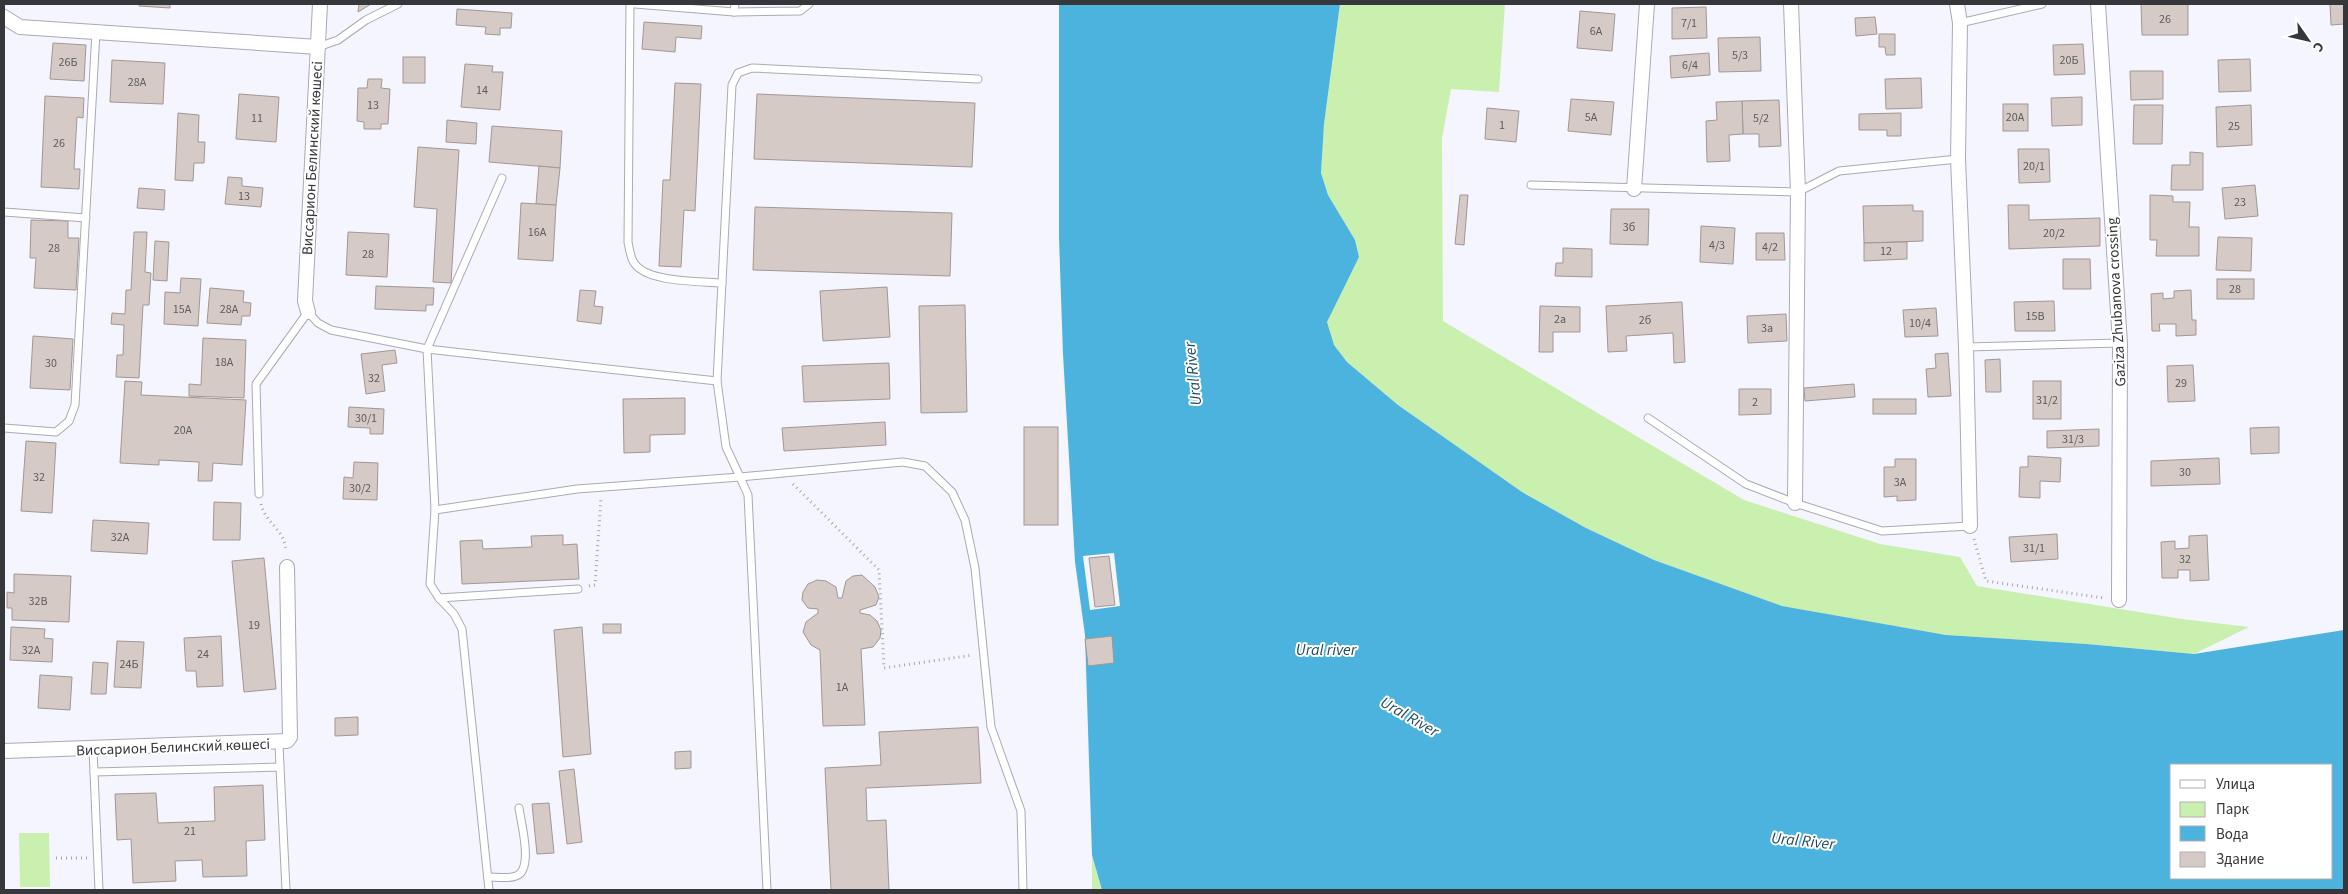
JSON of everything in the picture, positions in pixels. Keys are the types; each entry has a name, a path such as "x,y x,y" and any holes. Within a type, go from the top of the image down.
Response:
{"street":[{"name":"Виссарион Белинский көшесі","path":"308,312 305,301 320,4"},
{"path":"1634,189 1647,4"},
{"path":"1791,4 1798,192 1794,503"},
{"path":"1956,4 1960,23 1958,159 1966,347 1970,526"},
{"name":"Gaziza Zhubanova crossing","path":"2098,4 2120,343 2120,600"},
{"path":"4,17 20,27 318,47"},
{"name":"Виссарион Белинский көшесі","path":"4,751 93,750 279,743 287,741 290,737 287,567"}],"lane":[{"path":"318,47 338,40 366,20 398,4"},
{"path":"630,4 628,242 633,261 644,272 657,277 722,283"},
{"path":"635,4 734,12 800,11 809,4"},
{"path":"734,12 735,4"},
{"path":"1960,23 2042,4"},
{"path":"4,428 56,432 69,421 75,405 96,32"},
{"path":"766,890 748,495 726,447 717,381 732,85 738,73 752,68 978,79"},
{"path":"1531,185 1798,192 1839,171 1958,159"},
{"path":"489,890 462,629 454,614 439,598 430,584 435,510 427,349 502,178"},
{"path":"4,212 86,218"},
{"path":"259,494 256,384 308,312 318,323 331,330 427,349 717,381"},
{"path":"1966,347 2120,343"},
{"path":"1648,418 1746,484 1794,503 1882,531 1970,526"},
{"path":"435,510 602,488 903,462 925,466 952,492 965,520 975,568 991,727 1021,811 1023,890"},
{"path":"439,598 578,589"},
{"path":"279,743 286,890"},
{"path":"93,750 98,890"},
{"path":"94,772 280,767"},
{"path":"488,877 516,876 523,871 526,862 519,808"}],"path":[{"path":"782,473 880,570 884,668 984,653"},
{"path":"578,589 595,585 602,488"},
{"path":"259,494 263,513 278,528 286,544 287,567"},
{"path":"1970,526 1986,581 2120,600"},
{"path":"56,858 98,859"}],"green space":[{"path":"1340,4 1505,4 1499,92 1451,89 1442,138 1443,321 1744,500 1880,544 1960,557 1977,586 2182,619 2249,627 2194,654 2087,644 1946,635 1782,606 1654,560 1586,528 1522,492 1398,405 1347,362 1334,345 1328,331 1327,322 1332,310 1359,257 1355,240 1328,195 1321,173 1324,124"},
{"path":"19,833 49,833 50,887 20,887"},
{"path":"1092,855 1102,890 1092,890"}],"water":[{"name":"Ural river","path":"1059,4 1340,4 1324,124 1321,173 1328,195 1355,240 1359,257 1327,322 1334,345 1347,362 1398,405 1522,492 1586,528 1654,560 1782,606 1946,635 2087,644 2194,654 2344,630 2344,890 1102,890 1092,855 1085,635 1075,562 1063,354 1059,238"}],"pier":[{"path":"1114,553 1120,606 1090,610 1083,556"}],"building":[{"path":"139,4 170,4 170,8 139,6"},
{"path":"359,4 371,4 358,12"},
{"path":"2141,4 2188,4 2188,35 2142,35"},
{"path":"2330,4 2344,4 2344,24 2331,25"},
{"path":"1706,7 1707,38 1672,39 1672,8"},
{"path":"457,9 512,13 511,28 500,28 500,35 485,34 486,27 456,25"},
{"path":"1580,11 1615,14 1612,51 1577,48"},
{"path":"1875,17 1877,34 1856,36 1855,18"},
{"path":"644,22 702,26 701,39 676,37 675,52 642,49"},
{"path":"1879,34 1895,34 1895,55 1886,55 1885,47 1879,47"},
{"path":"1760,37 1761,71 1719,72 1718,38"},
{"path":"53,43 86,45 84,81 50,79"},
{"path":"2083,44 2085,74 2054,75 2053,45"},
{"path":"1709,53 1710,75 1671,78 1670,56"},
{"path":"403,57 425,57 425,83 403,83"},
{"path":"2250,59 2251,91 2219,92 2218,60"},
{"path":"112,60 165,63 163,104 110,102"},
{"path":"465,64 493,66 492,72 503,72 500,110 461,107"},
{"path":"2130,71 2163,71 2163,99 2131,100"},
{"path":"1921,78 1922,108 1886,109 1885,79"},
{"path":"368,79 382,79 381,88 390,89 388,124 381,124 381,129 364,129 364,122 357,121 358,88 367,88"},
{"path":"675,83 701,84 695,211 684,210 681,267 659,266 663,180 670,180"},
{"path":"239,94 279,97 276,142 236,139"},
{"path":"757,94 975,103 972,167 754,159"},
{"path":"45,96 84,98 83,118 77,117 74,169 80,169 79,189 41,187"},
{"path":"2082,97 2082,125 2052,126 2051,98"},
{"path":"1571,99 1614,102 1611,135 1568,131"},
{"path":"1779,100 1781,146 1759,147 1759,134 1743,134 1742,101"},
{"path":"1742,101 1743,134 1729,135 1730,161 1707,162 1706,121 1717,120 1716,102"},
{"path":"2003,104 2028,104 2028,131 2003,131"},
{"path":"2134,105 2163,105 2162,144 2133,144"},
{"path":"2251,105 2252,145 2217,147 2216,107"},
{"path":"1487,108 1519,111 1516,142 1485,139"},
{"path":"178,113 199,115 198,142 205,142 204,163 194,163 193,181 175,180"},
{"path":"1901,113 1901,136 1887,136 1887,130 1859,130 1859,114"},
{"path":"447,120 477,123 476,144 446,142"},
{"path":"492,126 562,131 560,168 489,162"},
{"path":"418,147 459,150 451,283 433,282 437,209 414,207"},
{"path":"2018,149 2049,149 2050,182 2019,183"},
{"path":"2190,152 2203,153 2203,190 2171,190 2172,165 2190,165"},
{"path":"539,166 560,168 556,205 536,204"},
{"path":"228,177 242,178 242,186 263,188 261,207 225,204"},
{"path":"2255,185 2258,216 2225,219 2222,188"},
{"path":"139,188 165,190 164,210 137,208"},
{"path":"1460,195 1468,195 1464,245 1455,244"},
{"path":"2150,195 2173,196 2173,202 2190,202 2189,227 2199,227 2199,256 2156,256 2157,240 2150,240"},
{"path":"521,203 556,205 553,261 518,259"},
{"path":"1913,205 1913,211 1923,211 1923,241 1864,243 1863,206"},
{"path":"2008,205 2029,205 2029,220 2100,218 2100,246 2009,249"},
{"path":"755,207 952,213 950,276 753,270"},
{"path":"1611,209 1649,209 1648,245 1610,244"},
{"path":"31,220 68,221 68,238 79,238 76,290 34,288 36,258 30,258"},
{"path":"1701,226 1735,228 1733,264 1700,262"},
{"path":"134,232 147,232 145,272 151,273 149,305 143,305 139,378 116,377 117,355 123,355 124,325 111,324 112,313 125,314 126,290 131,290"},
{"path":"348,232 389,234 387,277 346,275"},
{"path":"1756,233 1784,233 1785,260 1756,260"},
{"path":"2218,237 2252,238 2251,271 2216,270"},
{"path":"155,241 169,242 167,281 153,280"},
{"path":"1907,242 1907,259 1864,261 1864,243"},
{"path":"1563,248 1592,249 1592,277 1555,276 1556,263 1563,263"},
{"path":"2063,259 2090,259 2091,289 2063,289"},
{"path":"181,278 201,279 198,326 164,324 165,292 180,293"},
{"path":"2217,279 2254,279 2254,299 2217,299"},
{"path":"376,286 434,288 433,305 426,305 426,311 375,309"},
{"path":"887,287 890,337 823,341 820,291"},
{"path":"210,288 244,291 243,302 251,303 250,316 242,316 241,325 207,323"},
{"path":"580,290 596,291 594,306 603,307 601,324 577,321"},
{"path":"2191,290 2192,320 2196,320 2196,335 2176,336 2176,324 2159,324 2160,331 2152,331 2151,294 2163,293 2163,299 2174,298 2174,291"},
{"path":"2054,301 2055,331 2015,331 2014,302"},
{"path":"1682,302 1685,362 1674,363 1673,333 1626,336 1627,351 1608,352 1606,306"},
{"path":"965,305 967,412 921,413 919,306"},
{"path":"1540,306 1580,307 1580,332 1553,332 1553,352 1539,352"},
{"path":"1936,308 1938,336 1905,337 1903,310"},
{"path":"1786,314 1787,341 1748,343 1747,316"},
{"path":"33,336 73,339 70,390 30,388"},
{"path":"203,338 246,340 244,398 189,396 189,384 201,385"},
{"path":"395,350 397,363 382,365 385,391 366,394 361,354"},
{"path":"1948,353 1951,396 1928,397 1926,369 1936,368 1935,354"},
{"path":"2000,359 2001,392 1986,392 1985,360"},
{"path":"889,363 890,399 804,402 802,366"},
{"path":"2193,365 2195,401 2168,402 2167,366"},
{"path":"125,381 142,382 141,395 246,400 242,465 213,463 212,481 198,481 199,462 159,460 159,465 120,463"},
{"path":"2033,381 2061,381 2061,419 2033,419"},
{"path":"1854,384 1855,397 1805,401 1804,388"},
{"path":"1739,389 1771,389 1771,414 1739,415"},
{"path":"685,398 685,434 650,435 650,452 624,453 623,399"},
{"path":"1873,399 1916,399 1916,414 1873,414"},
{"path":"349,407 384,409 383,434 370,434 370,428 348,427"},
{"path":"885,422 886,445 784,451 782,428"},
{"path":"1024,427 1058,427 1058,525 1024,525"},
{"path":"2279,427 2279,453 2251,454 2250,428"},
{"path":"2099,429 2099,446 2047,448 2047,431"},
{"path":"26,441 56,443 52,513 21,511"},
{"path":"2028,456 2061,458 2060,482 2040,481 2040,498 2019,497 2020,467 2028,467"},
{"path":"2219,458 2220,484 2151,486 2151,461"},
{"path":"1895,459 1916,459 1916,500 1897,501 1897,496 1884,497 1884,467 1895,467"},
{"path":"354,462 378,463 377,500 343,499 344,477 353,478"},
{"path":"214,502 241,503 240,540 213,540"},
{"path":"93,520 149,523 147,554 91,551"},
{"path":"2057,534 2058,559 2011,562 2009,537"},
{"path":"563,535 563,545 577,544 579,579 462,584 460,541 482,540 483,549 532,547 531,536"},
{"path":"2207,535 2209,580 2190,581 2190,570 2178,570 2178,578 2162,578 2161,542 2175,541 2175,549 2189,548 2189,536"},
{"path":"1109,556 1115,605 1095,607 1089,558"},
{"path":"264,558 276,689 244,692 232,561"},
{"path":"14,574 71,576 69,622 12,620 12,608 7,608 7,592 14,593"},
{"path":"862,575 875,587 879,597 876,605 860,610 860,613 870,615 877,621 881,630 880,638 873,647 861,649 865,725 823,726 820,650 811,645 803,632 806,622 818,613 818,609 808,608 802,600 803,592 808,584 817,580 826,581 836,587 838,598 842,598 846,581 853,576"},
{"path":"603,624 621,624 621,633 603,633"},
{"path":"11,627 45,629 44,638 53,639 52,662 10,660"},
{"path":"582,627 591,754 563,757 554,630"},
{"path":"221,636 223,686 197,687 196,671 186,671 184,638"},
{"path":"1112,636 1114,663 1088,666 1085,639"},
{"path":"117,641 144,642 141,688 114,687"},
{"path":"93,662 108,663 106,694 91,694"},
{"path":"40,675 72,677 70,710 38,708"},
{"path":"358,717 358,735 335,736 335,718"},
{"path":"978,727 981,783 866,788 867,821 886,820 889,890 831,890 825,768 881,765 879,732"},
{"path":"691,751 691,768 675,769 675,752"},
{"path":"574,769 582,842 567,844 559,771"},
{"path":"263,785 265,840 246,841 247,876 203,877 202,860 175,861 176,881 133,883 131,839 117,840 115,794 156,793 158,823 215,821 214,787"},
{"path":"549,803 554,853 537,854 532,804"}],"water label":[{"name":"Ural River","path":"1192,374"},
{"name":"Ural River","path":"1410,716"},
{"name":"Ural River","path":"1803,840"}]}
